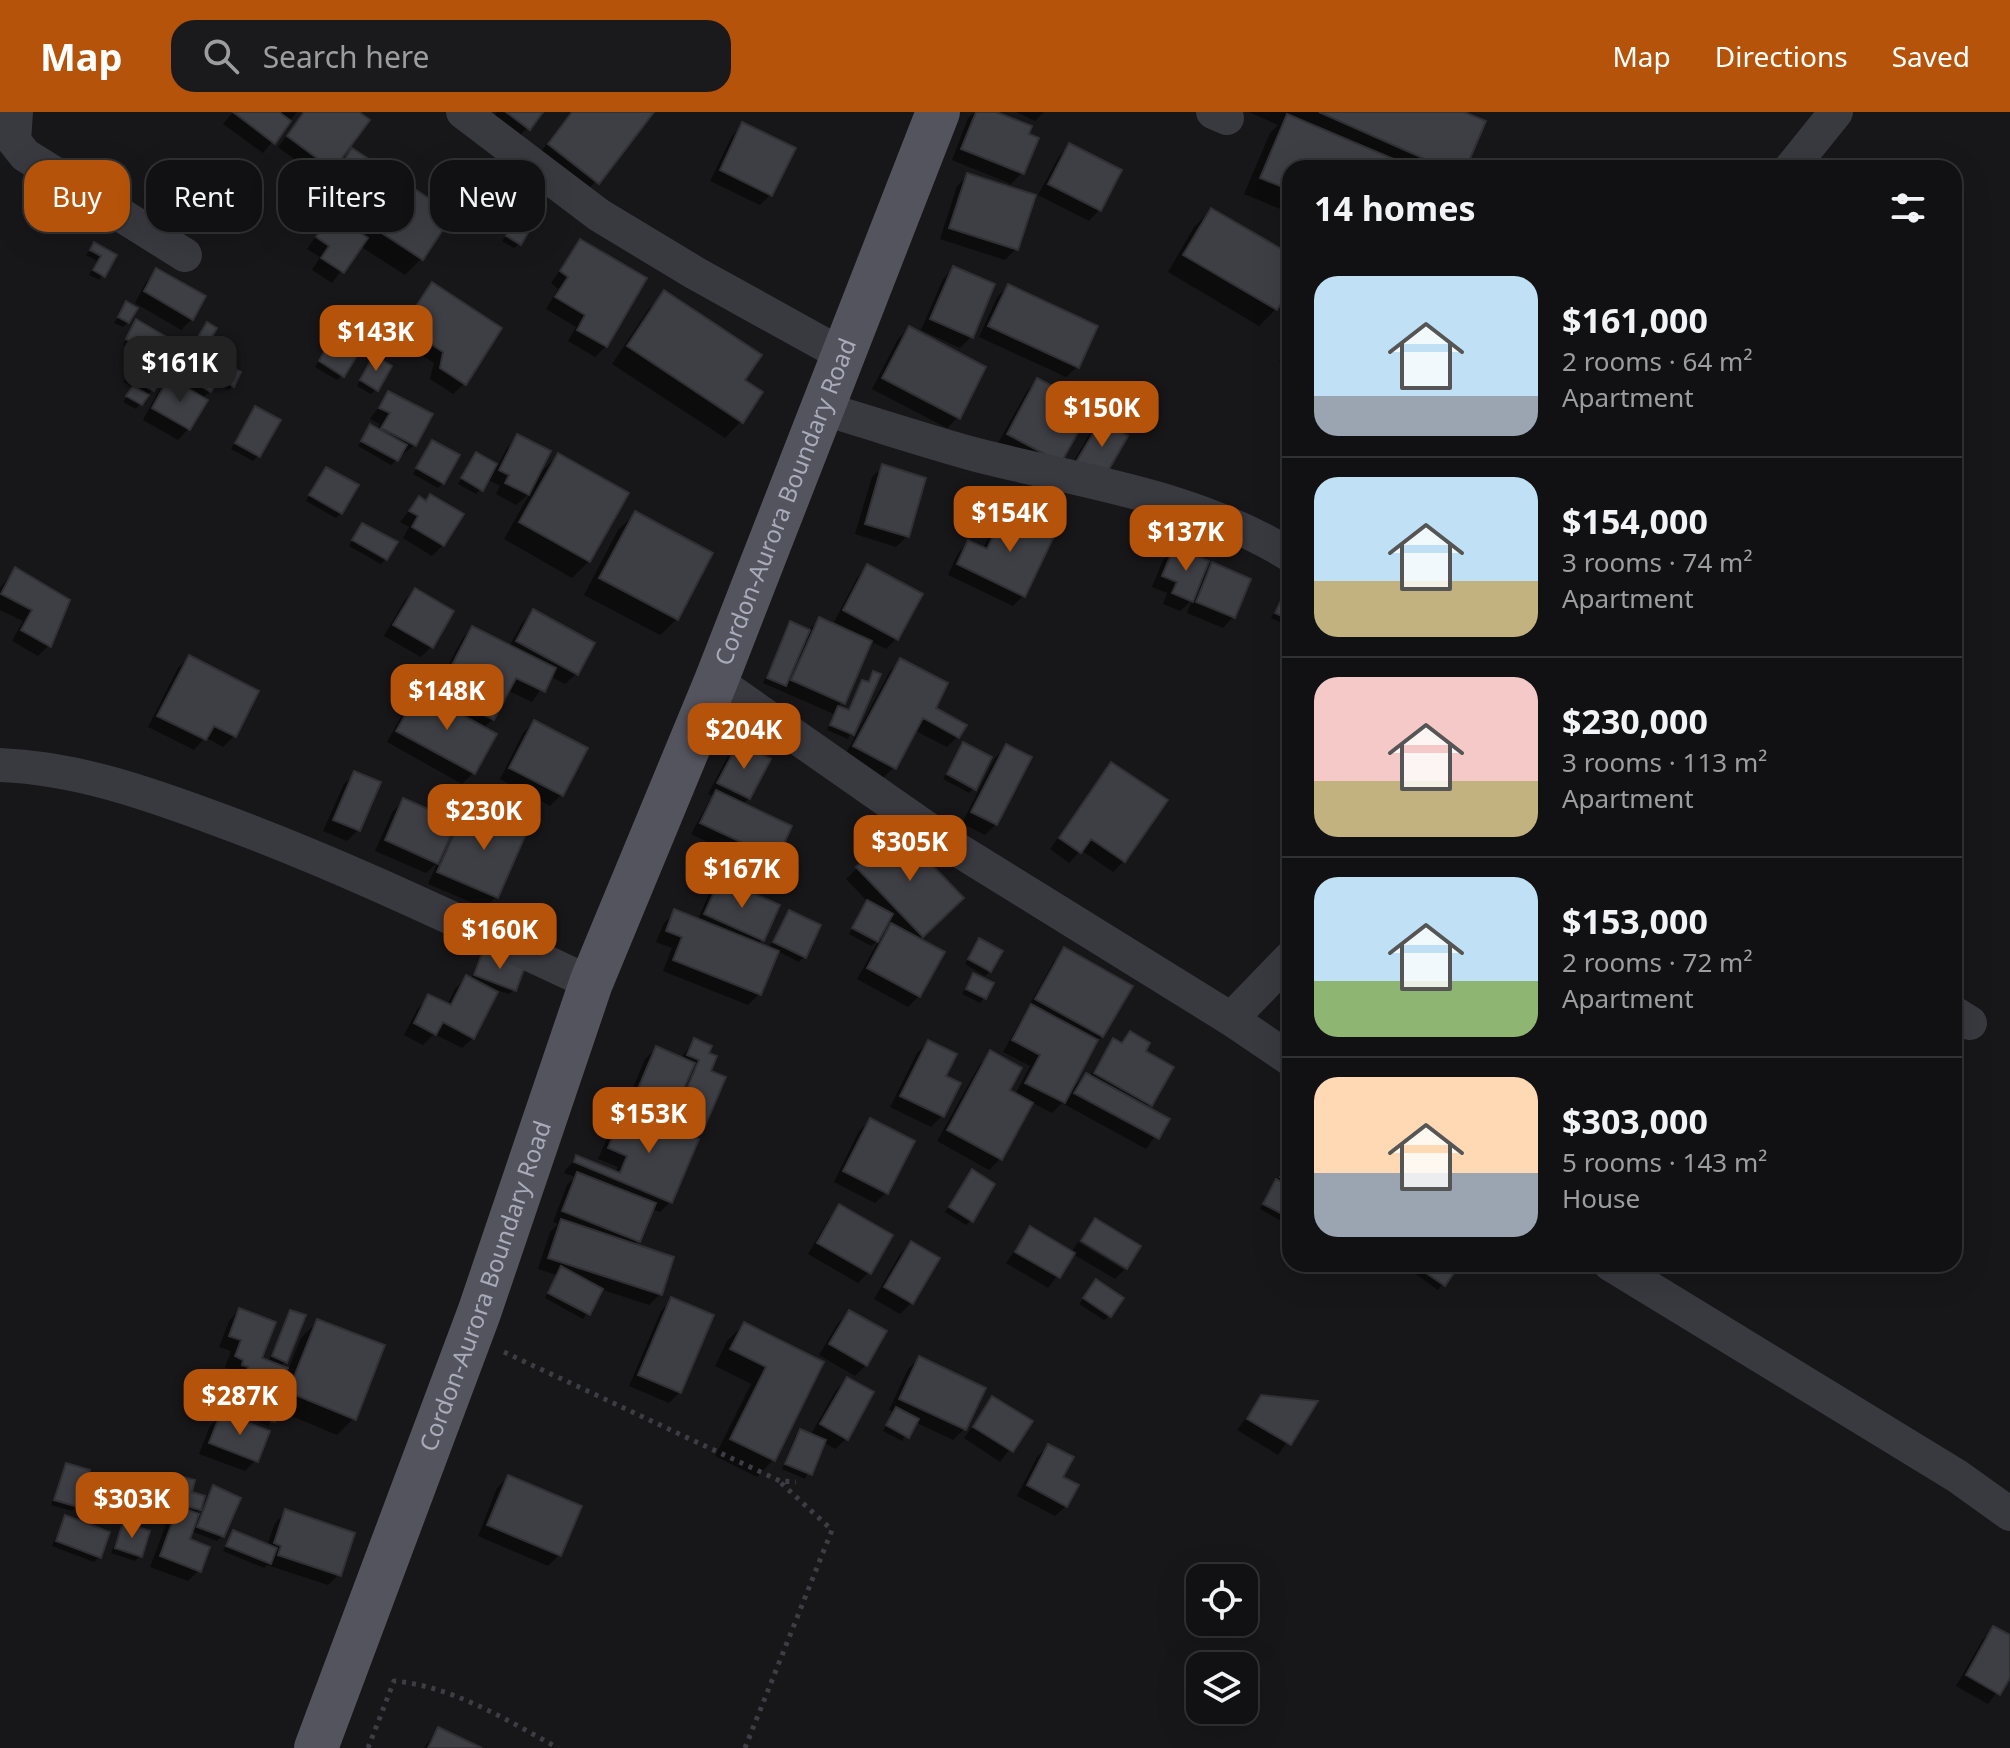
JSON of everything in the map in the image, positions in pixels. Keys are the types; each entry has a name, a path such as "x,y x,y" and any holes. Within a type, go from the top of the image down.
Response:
{"main road":[{"name":"Cordon-Aurora Boundary Road","path":"316,1748 471,1336 591,983 716,681 938,112"}],"street":[{"path":"16,112 14,141 25,155 185,255"},
{"path":"463,112 599,215 695,273 843,355"},
{"path":"1797,160 1836,112"},
{"path":"824,409 975,454 1199,510 1246,528 1282,550"},
{"path":"716,681 955,848 1282,1054"},
{"path":"0,765 73,773 149,794 245,830 591,983"},
{"path":"1231,1019 1282,966"},
{"path":"1623,1272 1957,1476 2010,1514"}],"path":[{"path":"471,1336 645,1421 780,1481 832,1530 745,1748"},
{"path":"780,1481 796,1482"},
{"path":"368,1748 394,1681 426,1684 509,1721 558,1748"}],"building":[{"path":"233,112 279,112 291,121 275,144"},
{"path":"304,112 359,112 370,120 340,160 319,160 287,136"},
{"path":"506,112 543,112 530,130"},
{"path":"572,112 654,112 599,184 548,144"},
{"path":"976,112 996,112 1032,126 1029,134 1039,138 1024,174 961,149"},
{"path":"1319,112 1464,112 1486,121 1469,160 1427,160"},
{"path":"1287,114 1396,160 1282,160 1282,187 1260,178"},
{"path":"742,122 796,148 772,196 720,170"},
{"path":"1069,143 1122,170 1101,211 1048,184"},
{"path":"352,148 370,160 344,160"},
{"path":"967,173 1036,195 1018,250 949,228"},
{"path":"414,189 430,199 430,232 441,232 423,260 380,232 414,232"},
{"path":"1211,208 1282,249 1282,302 1277,310 1183,255"},
{"path":"319,232 359,232 368,238 344,273 321,258 329,246 316,237"},
{"path":"508,232 528,232 521,245 506,236"},
{"path":"580,239 647,278 607,347 577,330 585,315 555,297 568,277 560,271"},
{"path":"94,242 117,255 105,277 93,270 101,256 90,250"},
{"path":"953,266 995,284 973,338 930,319"},
{"path":"156,268 206,296 193,320 144,291"},
{"path":"432,282 502,328 466,385 440,368 443,352 403,326"},
{"path":"1008,284 1098,326 1079,368 988,326"},
{"path":"664,290 762,355 745,380 763,392 743,423 627,346"},
{"path":"126,301 138,308 129,323 118,317"},
{"path":"136,319 180,345 168,365 126,339"},
{"path":"207,322 217,328 207,345 197,339"},
{"path":"909,326 986,367 960,419 882,378"},
{"path":"337,329 364,344 344,377 319,361"},
{"path":"374,355 392,366 378,391 360,380"},
{"path":"142,358 167,372 154,391 126,376"},
{"path":"197,364 220,377 211,392 188,379"},
{"path":"229,366 241,372 234,387 222,379"},
{"path":"169,377 208,400 190,430 152,408"},
{"path":"1037,378 1092,407 1061,463 1007,434"},
{"path":"133,386 149,395 142,405 126,396"},
{"path":"388,391 433,414 416,446 381,428 390,413 379,408"},
{"path":"255,406 281,420 260,457 235,443"},
{"path":"1101,420 1128,436 1104,478 1076,462"},
{"path":"370,424 407,445 398,461 361,441"},
{"path":"517,434 551,451 529,495 505,483 509,475 499,470"},
{"path":"432,440 460,455 444,484 416,468"},
{"path":"476,452 497,464 483,491 461,478"},
{"path":"558,453 629,493 590,562 519,522"},
{"path":"882,464 926,478 909,537 865,524"},
{"path":"326,467 359,485 342,514 309,495"},
{"path":"430,494 464,514 444,546 412,527 418,516 409,511 419,496 426,501"},
{"path":"1005,510 1055,534 1025,597 957,564 968,540 987,549"},
{"path":"635,511 713,553 678,620 599,578"},
{"path":"362,523 398,542 387,560 352,540"},
{"path":"1174,547 1209,561 1193,602 1172,593 1177,582 1162,576"},
{"path":"1212,562 1251,579 1235,618 1196,602"},
{"path":"867,564 923,594 898,640 843,610"},
{"path":"15,567 70,600 51,647 21,630 32,610 1,594"},
{"path":"415,588 454,611 433,648 393,625"},
{"path":"1282,599 1282,616 1275,613"},
{"path":"533,609 595,643 578,675 516,641"},
{"path":"819,617 872,641 845,704 791,680"},
{"path":"790,621 810,630 786,686 767,678"},
{"path":"472,626 556,668 545,692 516,678 494,720 438,692"},
{"path":"189,655 259,691 236,737 214,726 206,740 157,716"},
{"path":"900,658 948,683 936,708 967,725 959,738 923,718 896,769 853,746"},
{"path":"873,671 881,674 854,735 830,725 838,706 849,710 862,680 869,682"},
{"path":"419,691 497,734 475,774 396,731"},
{"path":"534,720 588,748 563,796 509,768"},
{"path":"739,742 771,759 750,799 717,783"},
{"path":"963,742 992,757 976,790 947,774"},
{"path":"1006,744 1032,757 997,825 971,812"},
{"path":"1111,762 1168,800 1125,862 1091,839 1081,853 1059,838"},
{"path":"354,771 381,782 360,831 333,820"},
{"path":"716,790 792,826 777,859 700,823"},
{"path":"403,798 457,822 438,864 385,840"},
{"path":"488,809 529,827 498,898 437,872 462,816 481,824"},
{"path":"896,828 964,898 923,937 856,867"},
{"path":"720,879 780,905 764,941 704,914"},
{"path":"867,900 893,914 878,942 852,928"},
{"path":"674,909 779,951 761,995 673,960 682,937 666,931"},
{"path":"789,910 821,925 806,958 773,942"},
{"path":"891,923 945,952 920,997 867,968"},
{"path":"979,938 1003,951 991,972 968,959"},
{"path":"1064,947 1133,986 1103,1037 1035,999"},
{"path":"483,951 525,966 516,991 474,975"},
{"path":"973,973 994,983 986,999 966,989"},
{"path":"466,975 498,992 474,1039 443,1022 436,1035 414,1023 428,994 451,1005"},
{"path":"1031,1004 1098,1040 1065,1103 1025,1083 1040,1055 1012,1040"},
{"path":"1130,1031 1150,1043 1146,1051 1174,1067 1152,1106 1094,1073 1113,1038 1122,1043"},
{"path":"694,1038 712,1046 709,1053 717,1056 711,1071 726,1077 702,1133 631,1103 634,1096 676,1114 699,1060 687,1055"},
{"path":"928,1040 957,1054 946,1076 961,1083 944,1117 900,1096"},
{"path":"656,1046 695,1063 676,1107 637,1091"},
{"path":"990,1050 1022,1068 1010,1090 1033,1103 1002,1160 947,1130"},
{"path":"1086,1073 1170,1119 1159,1139 1074,1093"},
{"path":"624,1108 699,1139 672,1203 574,1162 576,1155 620,1173 627,1156 608,1148"},
{"path":"870,1118 915,1141 888,1194 843,1171"},
{"path":"972,1169 995,1184 973,1222 949,1207"},
{"path":"577,1172 656,1203 640,1242 562,1211"},
{"path":"1276,1179 1282,1182 1282,1214 1263,1204"},
{"path":"839,1204 893,1235 871,1274 817,1243"},
{"path":"1095,1218 1141,1246 1127,1269 1081,1241"},
{"path":"561,1219 674,1257 662,1295 548,1258"},
{"path":"1030,1226 1075,1253 1060,1278 1015,1252"},
{"path":"911,1241 940,1258 913,1304 884,1287"},
{"path":"561,1266 603,1289 590,1315 548,1293"},
{"path":"1425,1272 1455,1272 1445,1286"},
{"path":"1096,1279 1124,1298 1111,1317 1083,1298"},
{"path":"671,1297 714,1315 681,1393 638,1375"},
{"path":"239,1308 276,1322 262,1358 288,1368 282,1384 247,1371 248,1367 242,1365 243,1360 235,1356 241,1340 229,1336"},
{"path":"290,1310 306,1315 287,1363 272,1356"},
{"path":"849,1310 887,1331 867,1366 829,1344"},
{"path":"317,1319 385,1345 356,1420 288,1392"},
{"path":"744,1322 824,1362 775,1461 730,1439 766,1367 730,1349"},
{"path":"919,1356 986,1388 966,1430 899,1399"},
{"path":"847,1377 874,1392 848,1440 820,1424"},
{"path":"226,1381 281,1403 275,1422 218,1401"},
{"path":"1261,1395 1318,1401 1291,1445 1247,1419"},
{"path":"992,1396 1033,1421 1013,1452 973,1427"},
{"path":"896,1407 919,1419 909,1438 886,1425"},
{"path":"221,1412 270,1431 258,1462 209,1443"},
{"path":"800,1429 826,1440 812,1475 785,1464"},
{"path":"1048,1444 1074,1457 1063,1477 1079,1485 1067,1507 1027,1485"},
{"path":"66,1463 90,1470 78,1507 54,1500"},
{"path":"508,1475 582,1506 561,1556 487,1525"},
{"path":"179,1476 195,1480 192,1492 205,1496 201,1510 172,1503"},
{"path":"213,1485 241,1498 224,1537 197,1527"},
{"path":"178,1506 199,1514 190,1539 210,1547 201,1572 160,1556"},
{"path":"285,1509 355,1533 341,1576 278,1555 281,1546 274,1543"},
{"path":"65,1515 110,1532 101,1558 56,1541"},
{"path":"123,1522 150,1531 142,1557 115,1548"},
{"path":"233,1530 277,1548 271,1564 226,1546"},
{"path":"1993,1626 2010,1635 2010,1678 2000,1695 1966,1675"},
{"path":"438,1727 482,1748 428,1748"}]}
